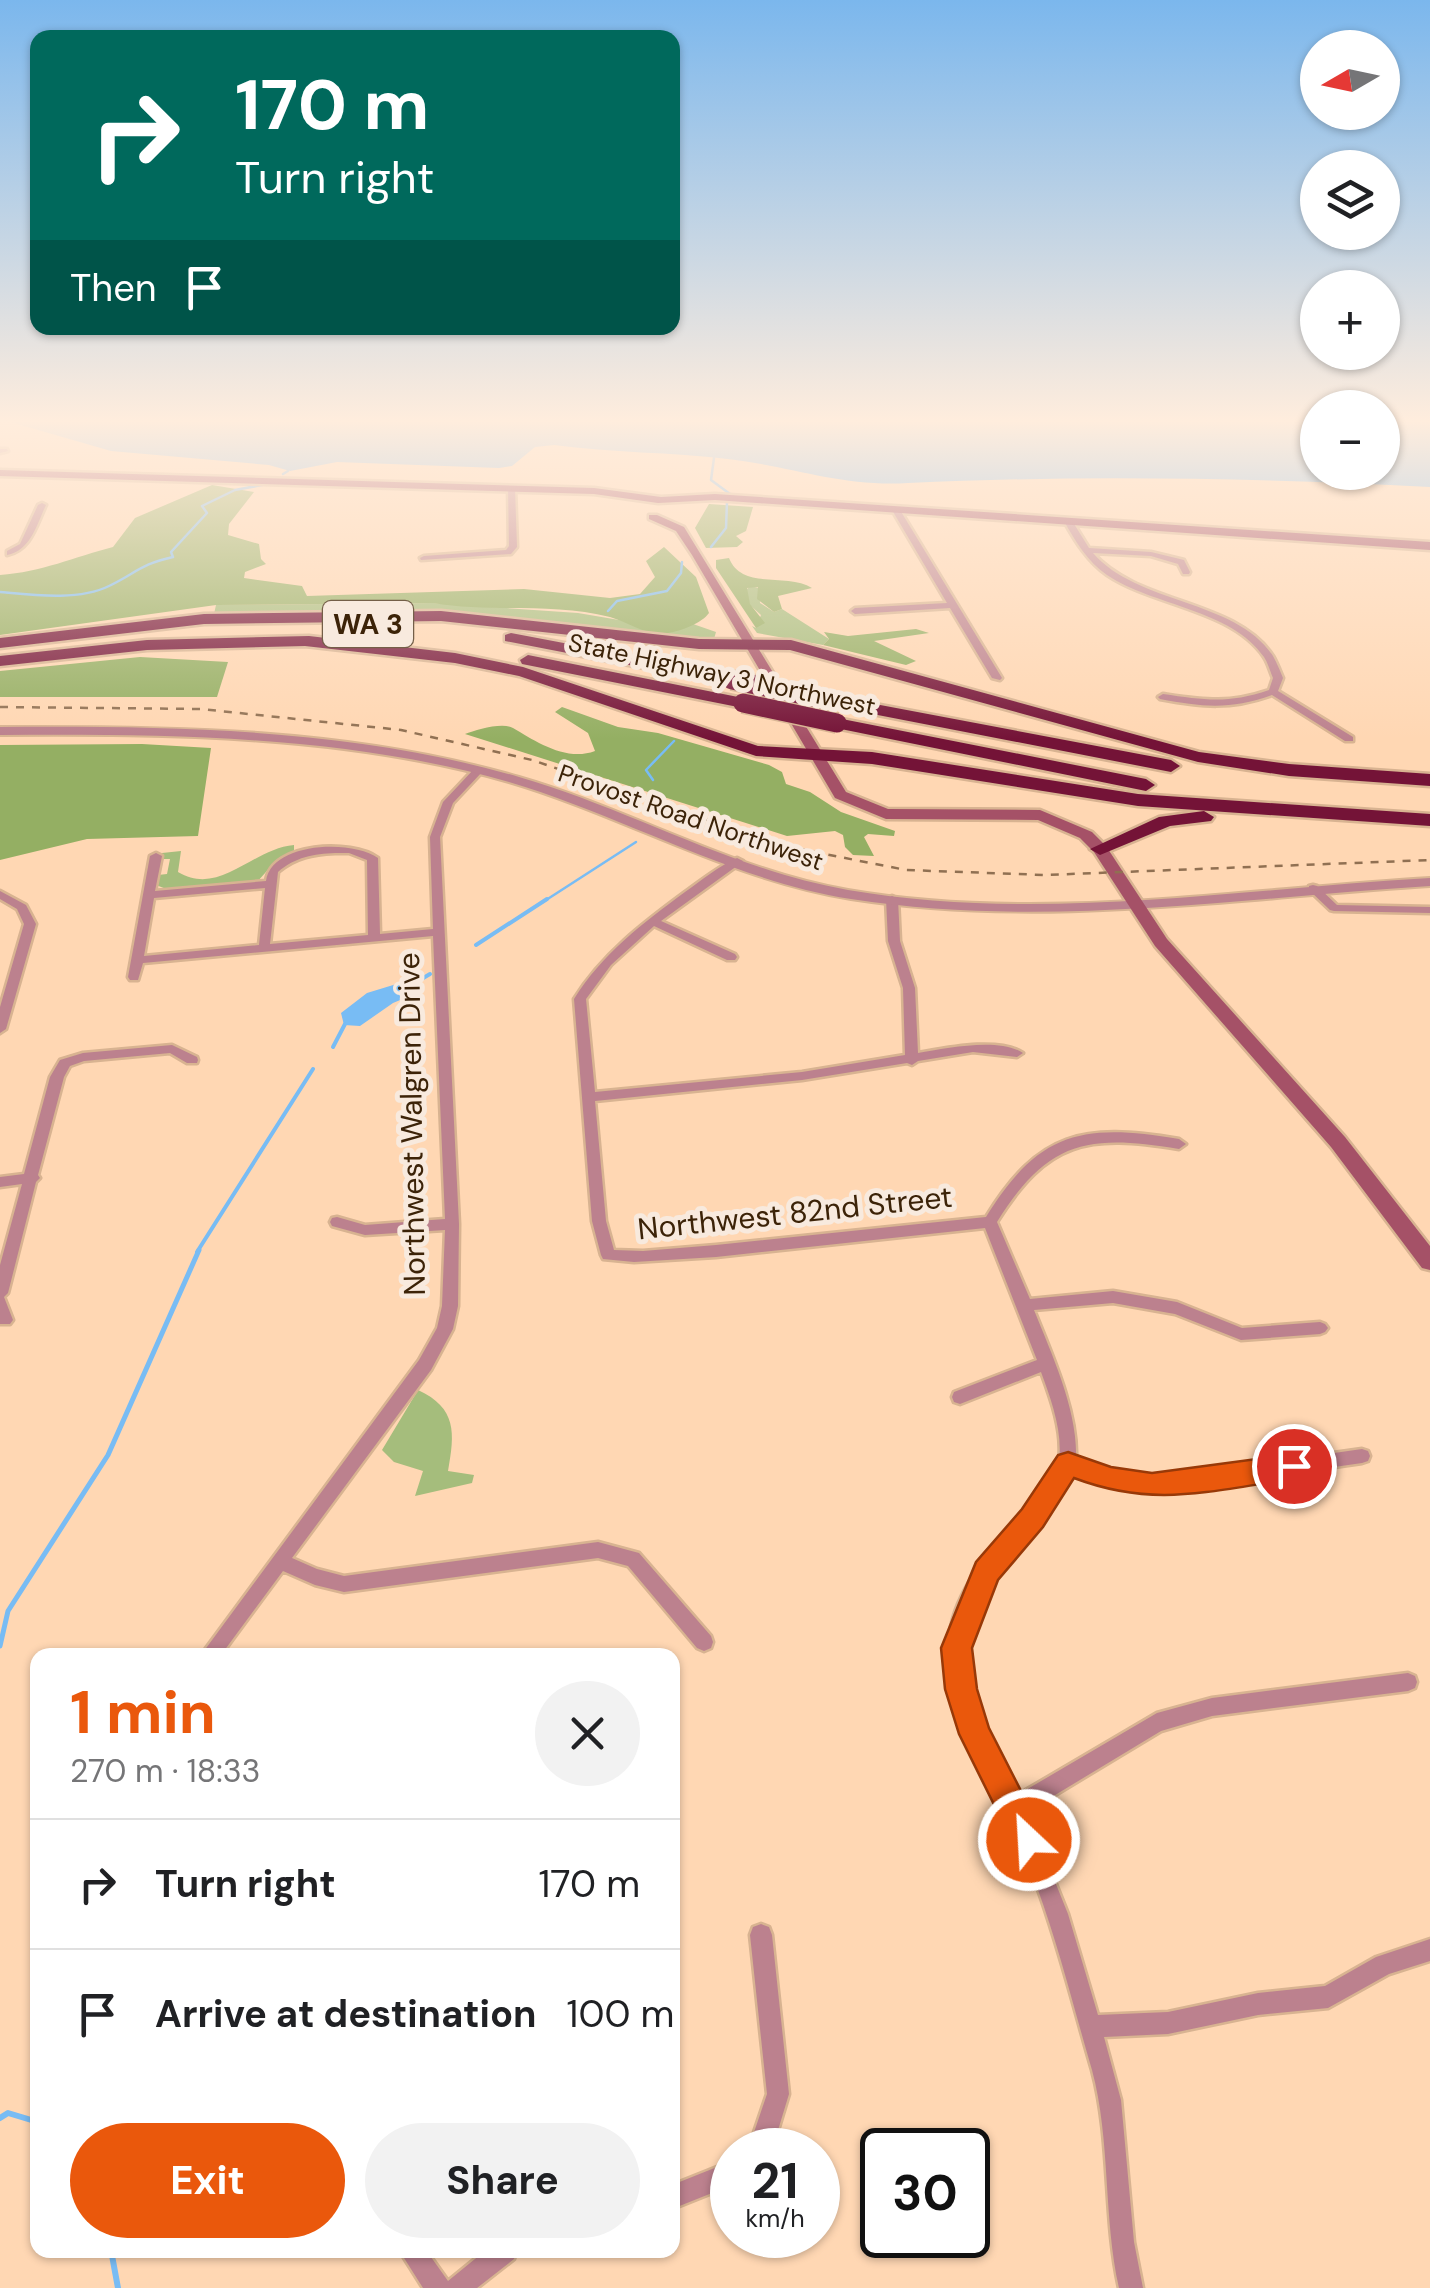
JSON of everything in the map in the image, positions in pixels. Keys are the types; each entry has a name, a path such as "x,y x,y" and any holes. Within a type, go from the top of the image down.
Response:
{"highway":[{"path":"77,633 224,618 442,616 699,644 822,651 1198,757 1303,772 1430,783"},
{"name":"State Highway 3 Northwest","path":"0,643 77,633 257,622 398,626 551,644 1156,764 1282,780 1430,783"},
{"path":"295,640 488,664 738,748 872,758 1138,800 1430,821"},
{"name":"State Highway 3 Northwest","path":"0,661 147,645 295,640 501,656 1212,795 1430,811"},
{"path":"1100,849 1143,828 1192,817 1430,821"}],"main road":[{"path":"675,526 680,528 840,796 869,810 901,815 1040,816 1075,828 1100,849 1132,904 1168,951 1361,1169 1430,1262"},
{"path":"1137,526 1430,546"}],"street":[{"path":"5,553 22,546 32,526"},
{"path":"424,558 508,552 513,547 512,526"},
{"path":"905,526 997,678"},
{"path":"1071,526 1088,550 1119,579 1211,616 1255,642 1277,669 1278,687 1244,702 1216,704 1163,698"},
{"path":"1088,550 1152,554 1181,562 1186,572"},
{"path":"5,553 33,553"},
{"path":"855,611 950,605"},
{"path":"1273,692 1349,739"},
{"name":"Provost Road Northwest","path":"0,732 202,735 324,746 478,770 557,794 803,884 892,899 961,904 1132,904 1430,882"},
{"name":"Northwest Walgren Drive","path":"215,1648 372,1439 444,1329 453,1286 437,827 448,802 478,770"},
{"path":"264,949 270,884 276,866 292,856 347,851 369,856 375,864 374,939"},
{"path":"134,977 156,856"},
{"name":"Northwest 82nd Street","path":"737,862 597,971 580,1000 600,1222 608,1256 633,1259 720,1252 902,1228 990,1222 1004,1196 1037,1157 1055,1148 1133,1135 1178,1144"},
{"path":"149,895 270,884"},
{"path":"1313,888 1334,908 1430,910"},
{"path":"0,894 16,901 30,924 0,1029"},
{"path":"892,899 894,940 909,988 912,1062"},
{"path":"656,923 731,957"},
{"path":"137,960 440,932"},
{"path":"590,1097 912,1062 973,1048 1017,1053"},
{"path":"0,1293 57,1077 65,1063 83,1057 172,1049 192,1060"},
{"path":"0,1182 32,1178"},
{"path":"337,1222 365,1230 452,1224"},
{"path":"990,1222 1026,1304 1063,1413 1068,1464 1032,1518 986,1572 956,1648 961,1689 975,1734 1016,1808 1057,1903 1110,2094 1123,2260 1131,2288"},
{"path":"1026,1304 1112,1297 1177,1308 1241,1334 1320,1328"},
{"path":"0,1302 6,1320"},
{"path":"960,1397 1044,1364"},
{"path":"1068,1464 1111,1480 1152,1486 1362,1456"},
{"path":"279,1561 344,1584 598,1550 633,1559 704,1642"},
{"path":"1016,1808 1156,1723 1212,1706 1408,1682"},
{"path":"761,1935 778,2094 767,2128"},
{"path":"1090,2026 1168,2023 1258,2004 1328,1997 1384,1965 1430,1950"},
{"path":"680,2194 710,2182"},
{"path":"417,2258 438,2288"},
{"path":"456,2288 495,2258"}],"green space":[{"path":"129,526 229,526 228,535 259,544 261,559 266,564 245,572 244,578 302,586 307,596 524,589 610,598 640,594 655,577 646,561 664,547 696,577 709,613 691,626 660,633 610,617 566,610 433,603 216,605 0,635 0,575 113,547"},
{"path":"748,526 736,536 743,542 737,547 706,548 695,528"},
{"path":"729,558 735,568 755,578 791,581 812,588 778,596 782,609 774,612 757,599 758,587 747,588 750,604 765,623 756,628 716,568 716,560"},
{"path":"750,586 759,588 760,603 774,612 782,609 829,639 823,645 757,633 752,626 756,628 761,615 750,605 745,591"},
{"path":"433,603 578,613 678,630 693,624 716,632 714,639 682,639 466,612 214,614 216,605"},
{"path":"916,629 929,633 874,641 916,661 906,665 823,645 829,639 824,632 848,636"},
{"path":"140,657 228,662 217,697 0,697 0,671"},
{"path":"562,707 618,727 658,733 769,765 782,772 786,784 810,792 841,812 895,831 894,836 868,834 864,837 874,856 853,855 845,847 843,835 835,831 787,836 465,734 508,726 562,752 595,751 588,733 555,712"},
{"path":"142,744 211,748 198,836 87,839 0,860 0,745"},
{"path":"294,845 294,852 274,863 257,882 169,890 156,885 158,875 167,874 170,859 161,859 162,853 181,851 178,872 208,879 278,848"},
{"path":"418,1390 440,1405 450,1423 448,1471 474,1475 472,1483 415,1496 423,1471 394,1462 382,1450"}],"water":[{"path":"403,982 418,982 422,991 393,1003 360,1026 344,1025 341,1013 367,993"}],"waterway":[{"path":"0,592 70,595 97,591 173,557 171,552 195,526"},
{"path":"711,547 726,526"},
{"path":"608,611 617,601 667,591 681,573 682,562"},
{"path":"653,780 646,770 674,741"},
{"path":"543,902 636,842"},
{"path":"476,945 547,899"},
{"path":"413,984 430,974"},
{"path":"333,1047 345,1024"},
{"path":"197,1252 313,1069"},
{"path":"0,1646 8,1611 108,1455 199,1250"},
{"path":"0,2118 8,2113 30,2120"},
{"path":"112,2258 118,2288"}],"railway":[{"path":"0,707 201,709 401,730 532,760 784,846 906,870 1045,875 1430,860"}],"route":[{"path":"1029,1840 975,1734 961,1689 956,1648 986,1572 1032,1518 1068,1464 1111,1480 1152,1486 1294,1466"}]}
